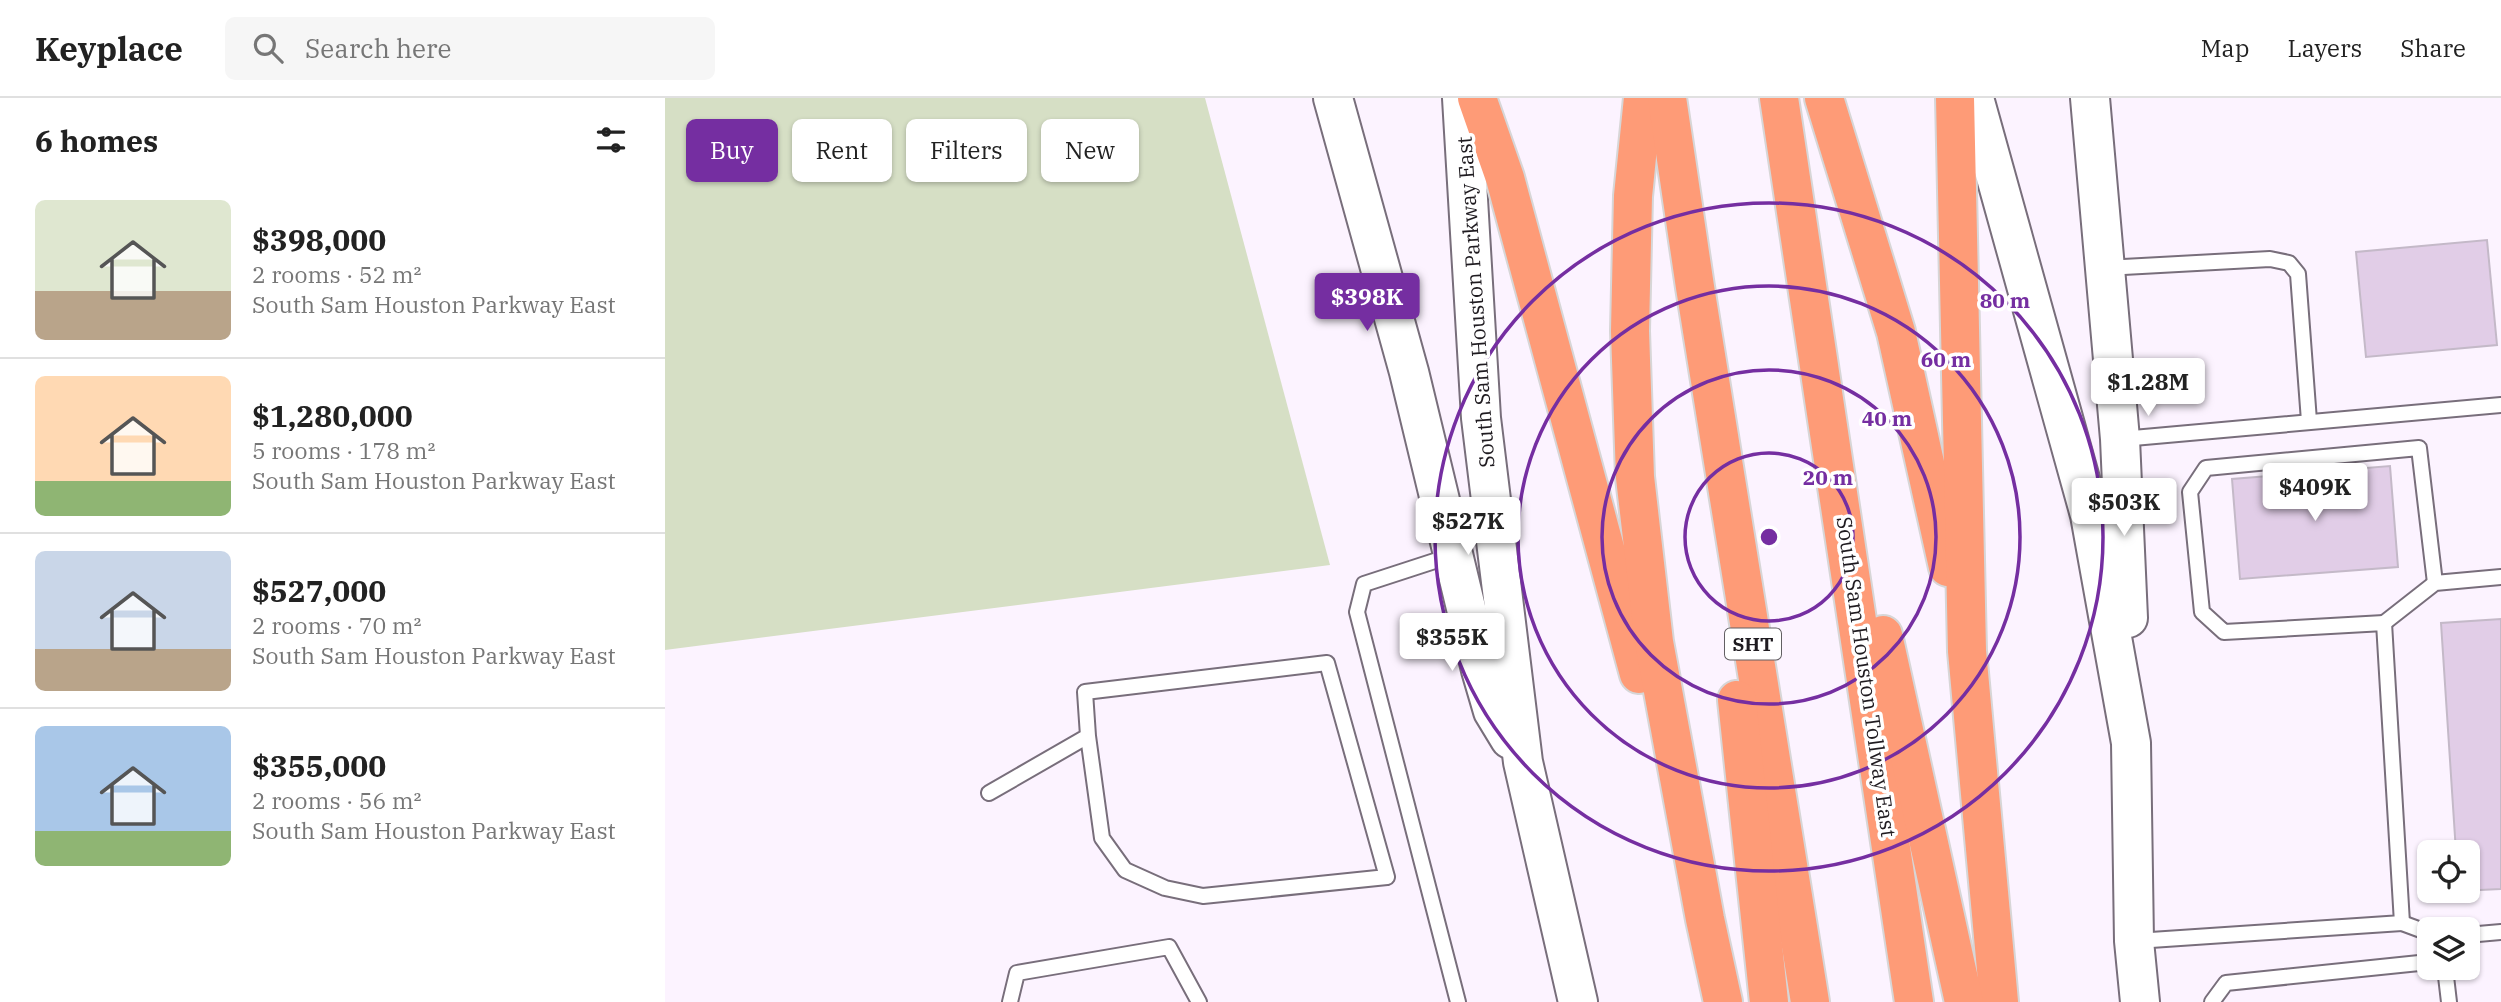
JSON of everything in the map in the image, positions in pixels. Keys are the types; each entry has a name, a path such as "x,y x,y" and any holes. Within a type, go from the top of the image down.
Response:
{"highway":[{"path":"1477,98 1505,178 1705,919"},
{"path":"1643,98 1633,196 1630,331 1635,477 1654,642 1723,1002"},
{"name":"SHT","path":"1667,98 1810,1002"},
{"path":"1779,98 1812,316 1964,1002"},
{"path":"1824,98 1896,332 1967,651"},
{"path":"1955,98 1967,651 1999,1002"},
{"path":"1695,287 1769,1002"},
{"name":"South Sam Houston Tollway East","path":"1812,316 1913,1002"}],"main road":[{"path":"1333,98 1409,372 1493,711 1523,762"},
{"name":"South Sam Houston Parkway East","path":"1462,98 1481,418 1523,762 1578,1002"},
{"path":"1974,98 2090,515 2131,743"},
{"path":"2089,98 2120,439 2127,569 2134,941 2140,1002"}],"lane":[{"path":"2103,268 2270,259 2289,263 2298,274 2309,421"},
{"path":"2120,439 2501,405"},
{"path":"2435,583 2419,448 2206,468 2190,492 2202,612 2224,632 2384,623 2435,583 2501,578"},
{"path":"1455,554 1364,584 1357,612 1458,1002"},
{"path":"2384,623 2402,923"},
{"path":"1327,663 1387,877 1203,896 1165,888 1125,870 1102,838 1089,736 1085,692 1327,663"},
{"path":"989,793 1089,736"},
{"path":"2134,941 2402,923 2417,929"},
{"path":"2480,934 2501,932"},
{"path":"1010,1002 1017,973 1169,947 1199,1002"},
{"path":"2212,1002 2227,983 2417,963"},
{"path":"2446,980 2449,1002"}],"green space":[{"path":"665,98 1205,98 1330,565 665,650"}],"building":[{"path":"2487,240 2497,345 2366,357 2356,252"},
{"path":"2390,466 2398,567 2240,579 2232,479"},
{"path":"2501,619 2501,889 2480,890 2480,840 2455,840 2441,623"}]}
